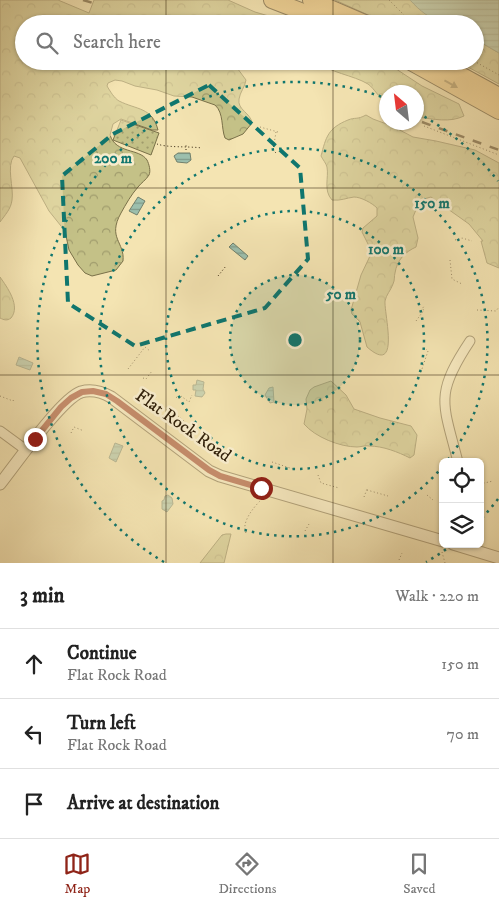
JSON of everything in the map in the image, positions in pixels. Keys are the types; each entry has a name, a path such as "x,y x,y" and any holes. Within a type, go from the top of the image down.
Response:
{"highway":[{"path":"272,0 311,15"},
{"path":"312,0 346,15"},
{"path":"425,70 499,111"},
{"path":"451,70 499,96"}],"street":[{"path":"457,458 445,413 444,393 451,373 470,341"},
{"name":"Flat Rock Road","path":"0,484 61,407 71,398 87,391 100,392 117,401 209,470 220,476 439,545"},
{"path":"0,431 26,450"},
{"path":"476,548 499,558"}],"path":[{"path":"389,0 404,15"},
{"path":"484,67 499,75"},
{"path":"424,126 499,155"},
{"path":"260,127 277,132 274,150 277,154"},
{"path":"186,143 186,150"},
{"path":"156,144 166,147 186,146 202,148"},
{"path":"455,240 462,238 472,241"},
{"path":"450,260 452,279 462,284"},
{"path":"218,276 226,266"},
{"path":"416,321 424,310 422,308 425,305"},
{"path":"477,310 496,311 499,307"},
{"path":"128,369 145,347 150,351"},
{"path":"421,372 428,351 426,349"},
{"path":"143,378 146,379 152,371"},
{"path":"189,402 192,395"},
{"path":"0,396 13,401 14,399"},
{"path":"176,397 179,398 181,396 192,404"},
{"path":"166,407 189,425"},
{"path":"71,433 74,427 84,432"},
{"path":"272,462 293,469"},
{"path":"318,475 322,484 339,488"},
{"path":"484,483 493,481"},
{"path":"364,497 367,490 388,496"},
{"path":"426,496 434,500"},
{"path":"246,533 245,523 260,501"},
{"path":"305,531 309,524"},
{"path":"442,548 445,563"},
{"path":"399,560 402,552"}],"highlighted area":[{"path":"209,85 300,168 308,259 265,308 135,346 68,303 62,176 113,134"}],"green space":[{"path":"0,0 58,0 89,13 94,0 228,0 265,15 15,15 15,70 239,70 246,80 239,103 252,123 243,134 229,140 225,138 220,112 215,105 192,97 174,96 115,80 108,83 107,86 115,98 148,113 158,130 152,130 121,119 113,124 110,135 113,141 122,148 143,156 147,160 150,170 148,177 131,196 117,221 116,234 122,249 123,261 116,270 92,276 85,273 69,250 65,231 49,211 20,158 14,156 10,171 11,203 8,212 0,222"},
{"path":"335,0 410,0 419,9 429,15 368,15"},
{"path":"484,44 499,53 499,84 473,70 484,70"},
{"path":"334,70 398,70 420,85 379,85 379,95 368,84"},
{"path":"424,87 459,104 464,116 447,120 424,118"},
{"path":"366,115 379,121 379,130 400,130 413,137 475,150 499,163 499,268 487,263 481,241 483,241 469,224 431,197 420,200 413,217 418,238 416,247 408,251 400,260 396,268 394,283 385,301 388,340 387,349 384,354 377,354 367,347 360,322 352,314 351,310 361,275 370,256 370,248 362,232 363,228 377,216 377,208 357,197 332,200 327,188 327,167 321,156 326,138 336,126"},
{"path":"121,120 159,133 151,155 113,140"},
{"path":"0,277 14,302 14,313 7,320 0,318"},
{"path":"331,381 346,395 354,409 411,426 417,435 414,455 410,458 380,447 350,447 321,437 309,429 304,424 307,409 306,399 310,390"},
{"path":"231,534 224,563 200,563 222,535"}],"shaded area":[{"path":"410,0 499,0 499,53 484,44 484,15 427,15"},
{"path":"178,153 190,153 191,160 187,163 177,162 174,156"},
{"path":"138,197 145,201 137,215 129,211"},
{"path":"233,243 248,256 245,260 229,247"},
{"path":"19,357 33,363 30,370 16,365"},
{"path":"197,380 204,382 203,389 205,393 202,397 195,396 196,390 193,390 193,385 196,385"},
{"path":"273,387 274,402 270,403 265,395 269,388"},
{"path":"115,443 123,446 116,462 109,458"},
{"path":"168,495 172,498 173,504 167,512 162,509 162,501"}],"railway":[{"path":"83,0 93,3"},
{"path":"424,123 499,150"}],"route":[{"path":"35,439 61,407 71,398 82,392 100,392 117,401 209,470 220,476 261,488"}]}
